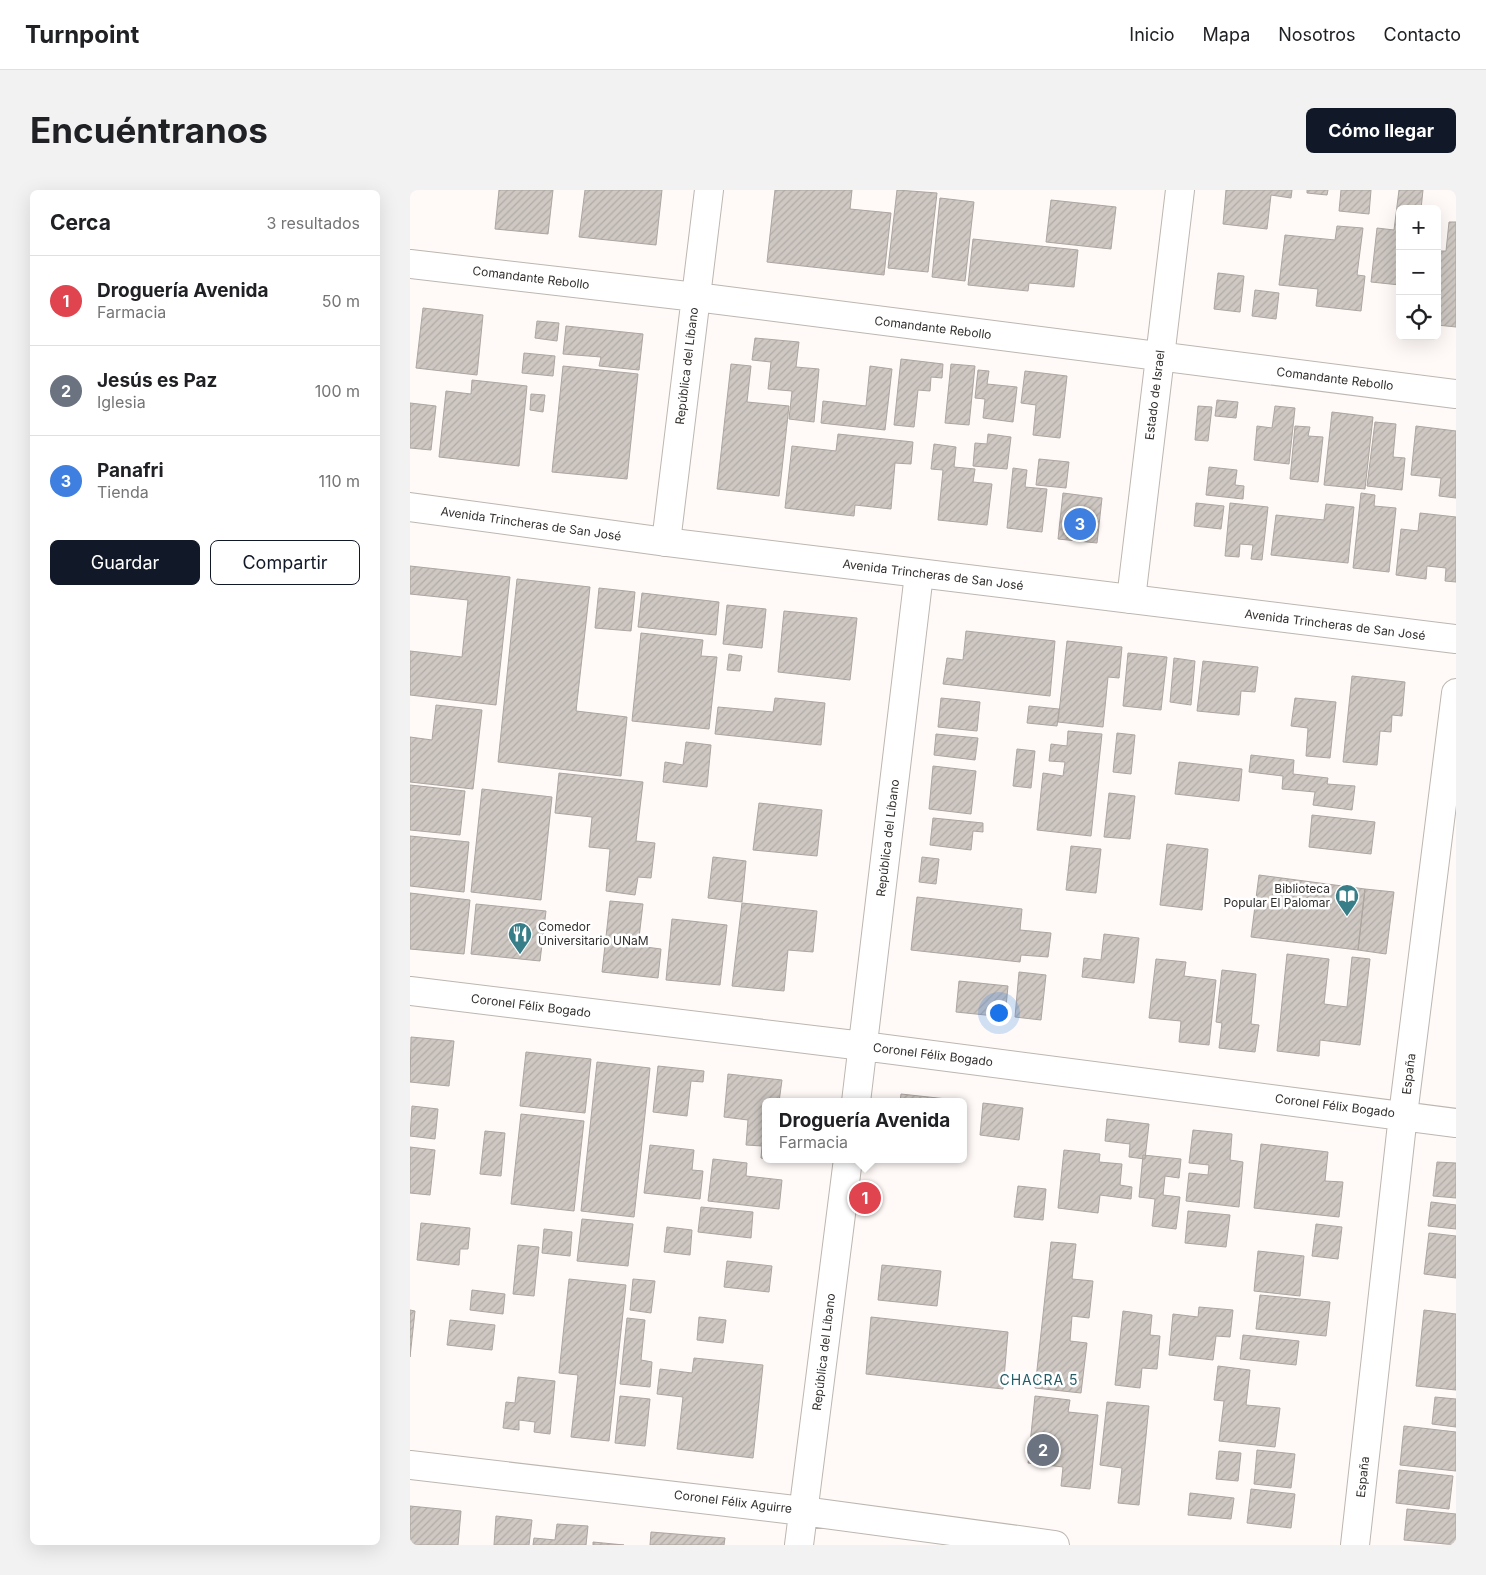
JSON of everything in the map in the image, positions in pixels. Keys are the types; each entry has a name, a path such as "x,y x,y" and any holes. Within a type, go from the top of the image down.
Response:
{"street":[{"name":"República del Líbano","path":"666,542 709,190"},
{"name":"Estado de Israel","path":"1131,600 1180,190"},
{"name":"Comandante Rebollo","path":"410,264 696,297 1160,358 1456,394"},
{"name":"Avenida Trincheras de San José","path":"410,507 666,542 1456,640"},
{"name":"República del Líbano","path":"856,1098 920,574"},
{"name":"España","path":"1355,1545 1404,1115 1456,693"},
{"name":"Coronel Félix Bogado","path":"410,991 863,1046 1456,1123"},
{"name":"República del Líbano","path":"799,1545 847,1163"},
{"name":"Coronel Félix Aguirre","path":"410,1465 803,1511 1055,1545"}],"building":[{"path":"499,190 553,190 548,234 495,229"},
{"path":"585,190 662,190 656,245 579,237"},
{"path":"775,190 852,190 850,209 891,213 884,275 767,262"},
{"path":"897,190 937,193 928,272 888,268"},
{"path":"1226,190 1292,190 1291,198 1271,195 1267,229 1223,224"},
{"path":"1307,190 1328,190 1327,195 1307,193"},
{"path":"1341,190 1371,190 1369,214 1339,211"},
{"path":"1399,190 1423,190 1421,205 1397,205"},
{"path":"940,198 974,202 965,281 932,277"},
{"path":"1051,200 1116,207 1111,249 1046,242"},
{"path":"1396,214 1396,285 1371,282 1377,228 1394,230"},
{"path":"1449,222 1456,222 1456,327 1441,325 1441,251 1446,251"},
{"path":"1337,226 1363,228 1357,275 1365,276 1361,311 1316,306 1318,289 1279,285 1285,235 1335,240"},
{"path":"973,239 1078,250 1074,287 1029,283 1028,291 968,285"},
{"path":"1218,273 1244,276 1240,312 1214,309"},
{"path":"1255,290 1279,293 1276,319 1252,316"},
{"path":"423,308 483,315 477,375 416,368"},
{"path":"537,321 559,323 557,341 535,338"},
{"path":"566,326 643,334 639,370 599,366 601,357 563,354"},
{"path":"755,338 799,342 796,367 819,369 814,422 789,419 792,391 768,389 771,362 752,360"},
{"path":"524,353 555,356 553,376 522,373"},
{"path":"901,359 943,364 942,378 931,377 930,391 918,390 914,427 894,425"},
{"path":"731,364 751,366 747,402 789,406 779,496 717,489"},
{"path":"951,364 975,366 969,425 945,423"},
{"path":"563,366 638,374 627,479 552,472"},
{"path":"870,366 892,369 885,430 821,423 823,401 866,406"},
{"path":"978,370 989,371 987,384 1017,387 1013,422 983,418 985,399 975,398"},
{"path":"1025,371 1067,376 1060,438 1033,435 1036,405 1021,403"},
{"path":"472,380 527,386 519,466 439,457 446,391 471,394"},
{"path":"531,394 545,395 543,412 530,410"},
{"path":"1217,400 1238,402 1236,418 1215,416"},
{"path":"410,403 436,406 431,450 410,448"},
{"path":"1198,406 1212,407 1208,441 1195,440"},
{"path":"1275,406 1295,408 1289,464 1254,460 1257,426 1272,428"},
{"path":"1332,412 1373,417 1365,489 1324,485"},
{"path":"1375,422 1396,424 1393,457 1405,458 1402,490 1367,486"},
{"path":"1295,426 1310,427 1308,436 1323,437 1318,482 1290,479"},
{"path":"1416,426 1456,431 1456,498 1439,496 1441,478 1411,475"},
{"path":"838,434 913,442 911,464 895,463 891,509 855,505 854,516 785,508 792,446 836,451"},
{"path":"988,434 1011,437 1007,469 973,466 975,443 987,444"},
{"path":"934,444 956,447 954,467 975,469 973,482 992,484 987,525 938,520 943,470 931,469"},
{"path":"1039,459 1069,462 1066,488 1036,485"},
{"path":"1209,467 1237,470 1235,485 1244,486 1243,499 1206,495"},
{"path":"1013,468 1027,470 1025,487 1047,489 1042,532 1007,528"},
{"path":"1063,493 1102,498 1097,543 1058,539"},
{"path":"1361,493 1375,495 1374,506 1396,508 1389,572 1353,568"},
{"path":"1196,503 1224,506 1221,529 1194,526"},
{"path":"1230,503 1268,507 1262,560 1251,559 1253,545 1240,544 1239,557 1225,556"},
{"path":"1326,504 1354,507 1348,563 1271,555 1276,515 1324,520"},
{"path":"1420,513 1456,517 1456,582 1445,581 1446,568 1427,566 1426,579 1396,575 1401,529 1418,531"},
{"path":"410,566 510,577 496,705 410,695 410,651 462,657 468,600 410,594"},
{"path":"517,579 590,587 576,711 627,717 621,776 498,762"},
{"path":"599,588 635,592 631,631 595,628"},
{"path":"642,593 719,602 716,635 638,627"},
{"path":"727,605 766,609 762,648 723,644"},
{"path":"784,611 857,618 850,680 778,672"},
{"path":"966,631 1055,641 1050,696 943,684 947,658 963,660"},
{"path":"641,633 703,640 701,656 717,657 709,729 632,721"},
{"path":"1067,641 1122,647 1119,678 1108,677 1103,727 1058,722"},
{"path":"1128,653 1167,657 1161,710 1123,706"},
{"path":"729,654 742,656 740,671 727,670"},
{"path":"1174,658 1195,661 1191,705 1170,702"},
{"path":"1203,661 1258,667 1255,692 1241,691 1239,715 1197,711"},
{"path":"1352,676 1405,682 1402,716 1392,715 1391,732 1380,731 1377,765 1343,762"},
{"path":"775,698 825,703 821,745 715,734 718,707 773,712"},
{"path":"941,698 980,702 977,731 938,727"},
{"path":"1295,698 1336,702 1330,758 1306,756 1308,728 1291,726"},
{"path":"436,705 482,710 473,789 410,782 410,737 432,740"},
{"path":"1029,706 1059,709 1057,726 1027,723"},
{"path":"1068,731 1102,734 1091,836 1037,830 1043,773 1063,776 1065,762 1049,761 1051,744 1067,746"},
{"path":"1117,733 1135,735 1131,774 1113,772"},
{"path":"936,734 978,738 975,760 934,755"},
{"path":"686,742 711,745 707,787 663,782 665,762 683,765"},
{"path":"1017,749 1035,751 1031,788 1013,786"},
{"path":"1251,755 1294,760 1293,774 1328,778 1327,784 1355,786 1352,810 1313,805 1315,792 1282,789 1283,776 1249,772"},
{"path":"1179,762 1242,769 1239,801 1175,794"},
{"path":"933,766 976,771 971,814 929,809"},
{"path":"559,773 643,782 636,841 655,843 651,878 638,877 635,895 606,891 610,849 589,847 592,817 555,813"},
{"path":"410,785 465,791 460,835 410,830"},
{"path":"482,789 552,797 541,900 471,892"},
{"path":"1109,793 1135,796 1130,839 1104,837"},
{"path":"759,803 822,810 817,856 753,850"},
{"path":"1312,815 1375,822 1371,854 1309,847"},
{"path":"933,818 983,823 983,832 973,831 971,850 930,845"},
{"path":"410,836 469,842 464,892 410,886"},
{"path":"1167,844 1208,849 1202,910 1160,905"},
{"path":"1071,846 1101,849 1096,893 1066,890"},
{"path":"713,857 746,861 742,902 708,898"},
{"path":"922,857 939,859 936,884 919,882"},
{"path":"1259,875 1365,889 1358,950 1251,937"},
{"path":"1365,889 1394,892 1386,954 1358,950"},
{"path":"410,893 470,900 464,954 410,949"},
{"path":"917,897 1022,909 1020,930 1051,933 1048,957 1021,955 1020,962 911,950"},
{"path":"610,901 643,904 638,946 661,949 658,978 602,972"},
{"path":"742,903 817,911 813,952 788,950 784,991 732,986"},
{"path":"476,904 546,911 540,961 471,954"},
{"path":"672,919 727,925 720,985 666,980"},
{"path":"1104,934 1139,938 1134,983 1082,977 1084,958 1101,960"},
{"path":"1287,954 1329,959 1324,1004 1347,1007 1352,957 1370,959 1360,1045 1320,1040 1319,1056 1277,1051"},
{"path":"1156,959 1186,962 1184,976 1216,980 1209,1045 1179,1042 1181,1021 1149,1018"},
{"path":"1222,970 1256,974 1251,1024 1259,1025 1255,1052 1219,1048 1222,1023 1216,1022"},
{"path":"1019,972 1046,975 1041,1020 1015,1017"},
{"path":"959,981 1008,986 1005,1017 956,1012"},
{"path":"411,1037 454,1041 449,1086 410,1082"},
{"path":"526,1052 591,1059 585,1113 520,1106"},
{"path":"597,1062 650,1068 634,1217 581,1211"},
{"path":"658,1066 704,1071 703,1082 691,1081 687,1116 653,1112"},
{"path":"728,1074 782,1080 780,1098 762,1098 762,1146 746,1145 748,1120 724,1117"},
{"path":"901,1094 938,1098 900,1098"},
{"path":"983,1103 1023,1108 1019,1140 980,1135"},
{"path":"412,1106 438,1109 435,1139 410,1136"},
{"path":"521,1114 584,1121 574,1211 511,1204"},
{"path":"1107,1119 1149,1124 1145,1159 1129,1157 1130,1144 1105,1141"},
{"path":"1193,1130 1232,1134 1230,1160 1243,1162 1239,1207 1186,1201 1189,1173 1208,1175 1209,1165 1189,1163"},
{"path":"485,1131 505,1133 501,1176 480,1174"},
{"path":"1261,1144 1328,1152 1325,1181 1343,1182 1339,1217 1254,1208"},
{"path":"650,1145 694,1150 692,1170 703,1171 700,1199 644,1193"},
{"path":"410,1147 435,1150 430,1195 410,1193"},
{"path":"1064,1150 1100,1154 1099,1162 1122,1164 1120,1185 1132,1187 1131,1199 1100,1195 1098,1213 1058,1208"},
{"path":"1143,1155 1181,1159 1179,1178 1165,1176 1163,1195 1180,1197 1176,1229 1152,1226 1155,1199 1139,1197"},
{"path":"713,1159 747,1163 746,1176 782,1180 779,1209 708,1201"},
{"path":"1437,1162 1456,1163 1456,1198 1433,1196"},
{"path":"1018,1186 1046,1189 1043,1220 1014,1217"},
{"path":"1431,1202 1456,1205 1456,1229 1428,1226"},
{"path":"701,1207 753,1212 751,1238 698,1232"},
{"path":"1188,1211 1230,1215 1226,1247 1185,1243"},
{"path":"582,1219 633,1224 628,1266 577,1261"},
{"path":"421,1223 470,1228 468,1249 460,1249 459,1265 417,1260"},
{"path":"1316,1224 1342,1227 1338,1259 1312,1256"},
{"path":"667,1227 692,1230 690,1255 664,1252"},
{"path":"544,1229 572,1232 570,1256 542,1253"},
{"path":"1429,1233 1456,1236 1456,1278 1424,1274"},
{"path":"1051,1242 1076,1244 1072,1279 1093,1281 1089,1318 1072,1316 1070,1341 1087,1343 1081,1393 1035,1388"},
{"path":"518,1245 539,1247 534,1296 513,1294"},
{"path":"1258,1251 1304,1256 1300,1296 1254,1291"},
{"path":"727,1261 772,1266 769,1292 724,1287"},
{"path":"882,1265 941,1271 937,1306 878,1300"},
{"path":"569,1279 626,1285 609,1441 571,1437 578,1375 559,1373"},
{"path":"633,1279 655,1281 651,1313 630,1310"},
{"path":"472,1290 505,1294 503,1314 470,1310"},
{"path":"1260,1295 1330,1302 1326,1336 1256,1329"},
{"path":"1199,1307 1233,1310 1230,1337 1216,1336 1213,1360 1169,1355 1173,1314 1198,1317"},
{"path":"410,1310 415,1311 410,1357"},
{"path":"1424,1310 1456,1314 1456,1390 1416,1386"},
{"path":"1123,1311 1152,1315 1150,1335 1160,1336 1157,1369 1142,1368 1140,1388 1115,1385"},
{"path":"699,1317 726,1320 723,1343 697,1340"},
{"path":"871,1317 1008,1332 1003,1389 866,1374"},
{"path":"627,1318 645,1320 641,1360 652,1362 650,1387 620,1384"},
{"path":"450,1320 495,1325 492,1350 447,1345"},
{"path":"1243,1335 1299,1341 1296,1365 1240,1359"},
{"path":"694,1358 763,1365 753,1458 677,1449 683,1397 657,1394 660,1369 692,1373"},
{"path":"1218,1366 1250,1370 1246,1405 1280,1408 1275,1447 1219,1441 1224,1401 1214,1400"},
{"path":"518,1377 555,1381 550,1434 534,1432 535,1422 519,1420 519,1430 503,1428 506,1402 515,1403"},
{"path":"620,1396 650,1399 645,1446 615,1443"},
{"path":"1035,1396 1070,1400 1068,1412 1098,1415 1090,1489 1061,1486 1063,1467 1028,1463"},
{"path":"1435,1397 1456,1399 1456,1427 1432,1424"},
{"path":"1107,1402 1149,1406 1139,1505 1118,1503 1122,1468 1100,1465"},
{"path":"1404,1426 1456,1432 1456,1471 1400,1465"},
{"path":"1257,1450 1295,1454 1291,1488 1254,1484"},
{"path":"1219,1451 1241,1453 1238,1481 1216,1479"},
{"path":"1399,1470 1453,1476 1449,1509 1396,1503"},
{"path":"1251,1489 1295,1494 1291,1528 1247,1523"},
{"path":"1190,1493 1234,1498 1231,1519 1188,1515"},
{"path":"410,1506 461,1511 458,1545 410,1545"},
{"path":"1407,1509 1456,1514 1456,1545 1404,1540"},
{"path":"496,1516 532,1520 529,1545 494,1545"},
{"path":"557,1524 588,1526 586,1545 533,1545 534,1538 555,1540"},
{"path":"651,1532 725,1538 724,1545 650,1545"},
{"path":"593,1542 624,1545 593,1545"}],"place":[{"name":"Panafri","path":"1080,524"},
{"name":"Biblioteca Popular El Palomar","path":"1347,917"},
{"name":"Comedor Universitario UNaM","path":"520,955"},
{"name":"Droguería Avenida","path":"865,1198"},
{"name":"Jesús es Paz","path":"1043,1450"}],"district":[{"name":"CHACRA 5","path":"1039,1380"}]}
